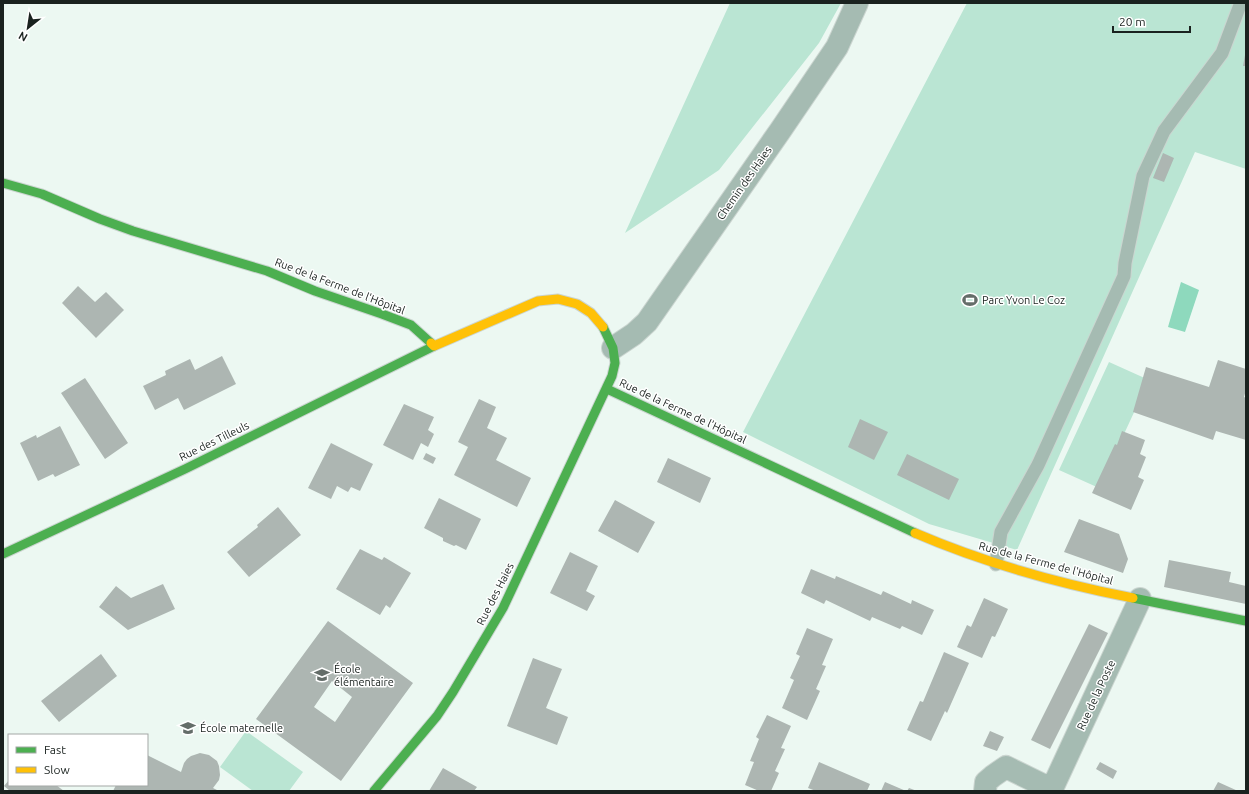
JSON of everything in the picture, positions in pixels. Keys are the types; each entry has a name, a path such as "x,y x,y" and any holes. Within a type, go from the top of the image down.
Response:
{"street":[{"name":"Chemin des Haies","path":"613,348 634,334 647,322 837,47 857,3"},
{"name":"Rue de la Ferme de l'Hôpital","path":"3,183 42,194 132,231 267,271 314,291 382,314 410,325 434,346 538,301 558,299 577,304 591,313 605,329 613,348 615,363 607,389 911,532 969,555 1041,576 1140,599 1246,621"},
{"name":"Rue des Tilleuls","path":"3,554 185,469 434,346"},
{"name":"Rue des Haies","path":"374,791 437,716 503,608 607,389"},
{"name":"Rue de la Poste","path":"1051,790 1140,599"},
{"path":"986,791 986,782 1006,767 1051,790"}],"lane":[{"path":"996,564 1001,532 1038,465 1124,276 1125,263 1143,176 1164,132 1222,53 1240,4"}],"shaded area":[{"path":"730,3 841,3 819,43 719,170 625,233"},
{"name":"Parc Yvon Le Coz","path":"967,3 1246,3 1246,169 1195,152 1017,550 929,524 743,432"},
{"path":"1181,282 1199,290 1185,332 1168,327"},
{"path":"1109,362 1149,380 1099,488 1059,470"},
{"path":"246,731 303,772 289,791 253,791 220,767"}],"building":[{"path":"1245,55 1246,66 1243,66"},
{"path":"1163,153 1174,158 1164,182 1153,178"},
{"path":"78,286 95,302 106,292 124,310 96,338 62,303"},
{"path":"222,356 236,384 184,410 178,398 155,410 143,386 166,375 165,371 190,359 195,370"},
{"path":"1218,360 1246,369 1246,390 1244,397 1246,398 1246,440 1216,431 1213,440 1133,412 1146,367 1209,387"},
{"path":"85,378 128,443 105,459 61,393"},
{"path":"479,399 496,407 487,428 507,438 496,460 531,478 517,507 454,475 468,447 458,442"},
{"path":"404,404 434,417 428,430 434,434 428,447 421,443 413,460 383,445"},
{"path":"860,419 888,432 874,460 848,447"},
{"path":"60,426 80,465 55,477 53,474 38,481 20,443 36,435 37,438"},
{"path":"1122,431 1145,440 1140,454 1146,457 1138,477 1144,480 1131,510 1092,493 1115,444 1117,445"},
{"path":"331,443 373,464 360,491 351,487 348,492 337,486 331,499 308,488"},
{"path":"426,453 436,458 433,464 423,459"},
{"path":"907,454 959,479 949,500 897,475"},
{"path":"668,458 711,478 700,503 657,482"},
{"path":"439,498 481,519 466,550 443,541 443,538 424,528"},
{"path":"615,500 655,522 638,553 598,531"},
{"path":"278,507 301,535 249,577 227,552 258,527 257,525"},
{"path":"1079,519 1119,534 1128,559 1123,573 1064,552"},
{"path":"360,549 382,560 384,557 411,573 390,608 386,605 380,615 336,589"},
{"path":"570,552 598,566 586,591 595,596 587,611 550,593"},
{"path":"1169,560 1231,572 1229,582 1246,586 1246,604 1164,587"},
{"path":"811,569 835,579 836,576 881,595 883,591 911,604 912,600 934,610 922,635 902,626 900,629 872,617 870,621 826,600 824,604 801,593"},
{"path":"163,584 175,609 128,630 99,607 116,586 131,598"},
{"path":"984,598 1008,609 995,637 992,636 982,658 957,647 967,625 971,627"},
{"path":"328,621 413,683 341,781 256,719","holes":["332,681 352,697 335,722 314,707"]},
{"path":"1089,624 1108,633 1050,749 1031,740"},
{"path":"807,628 833,639 822,665 826,666 816,689 820,691 807,720 782,708 794,680 790,678 800,656 796,654"},
{"path":"944,652 969,663 947,713 945,711 931,741 907,730 920,701 923,702"},
{"path":"101,654 117,676 59,722 41,701"},
{"path":"533,658 562,669 546,708 568,717 557,745 507,726"},
{"path":"767,715 791,726 781,748 785,749 775,771 779,773 771,791 759,791 745,785 754,762 750,761 759,739 756,737"},
{"path":"990,731 1004,737 997,751 983,746"},
{"path":"200,753 209,755 217,761 220,775 219,780 213,788 219,791 113,791 116,786 148,786 148,756 181,772 184,763 191,756"},
{"path":"819,762 870,784 867,791 816,791 808,788"},
{"path":"1100,762 1117,771 1113,779 1096,769"},
{"path":"443,768 477,787 474,791 429,791"},
{"path":"8,781 8,786 57,786 64,791 10,791 4,786"},
{"path":"885,782 906,791 881,791"},
{"path":"1218,782 1238,791 1213,791"},
{"path":"909,788 917,791 907,791"}],"traffic: fast":[{"path":"3,183 42,194 100,219 133,231 267,271 315,291 411,325 431,343"},
{"path":"374,791 437,716 503,608 612,376 615,363 613,348 603,327"},
{"path":"3,554 185,469 434,346"},
{"path":"607,389 915,533"},
{"path":"1133,598 1246,621"}],"traffic: slow":[{"path":"431,343 434,346 538,301 558,299 577,304 591,313 603,327"},
{"path":"915,533 969,554 1022,572 1133,598"}],"place":[{"name":"Parc Yvon Le Coz","path":"970,300"},
{"name":"École élémentaire","path":"322,675"},
{"name":"École maternelle","path":"188,728"}]}
